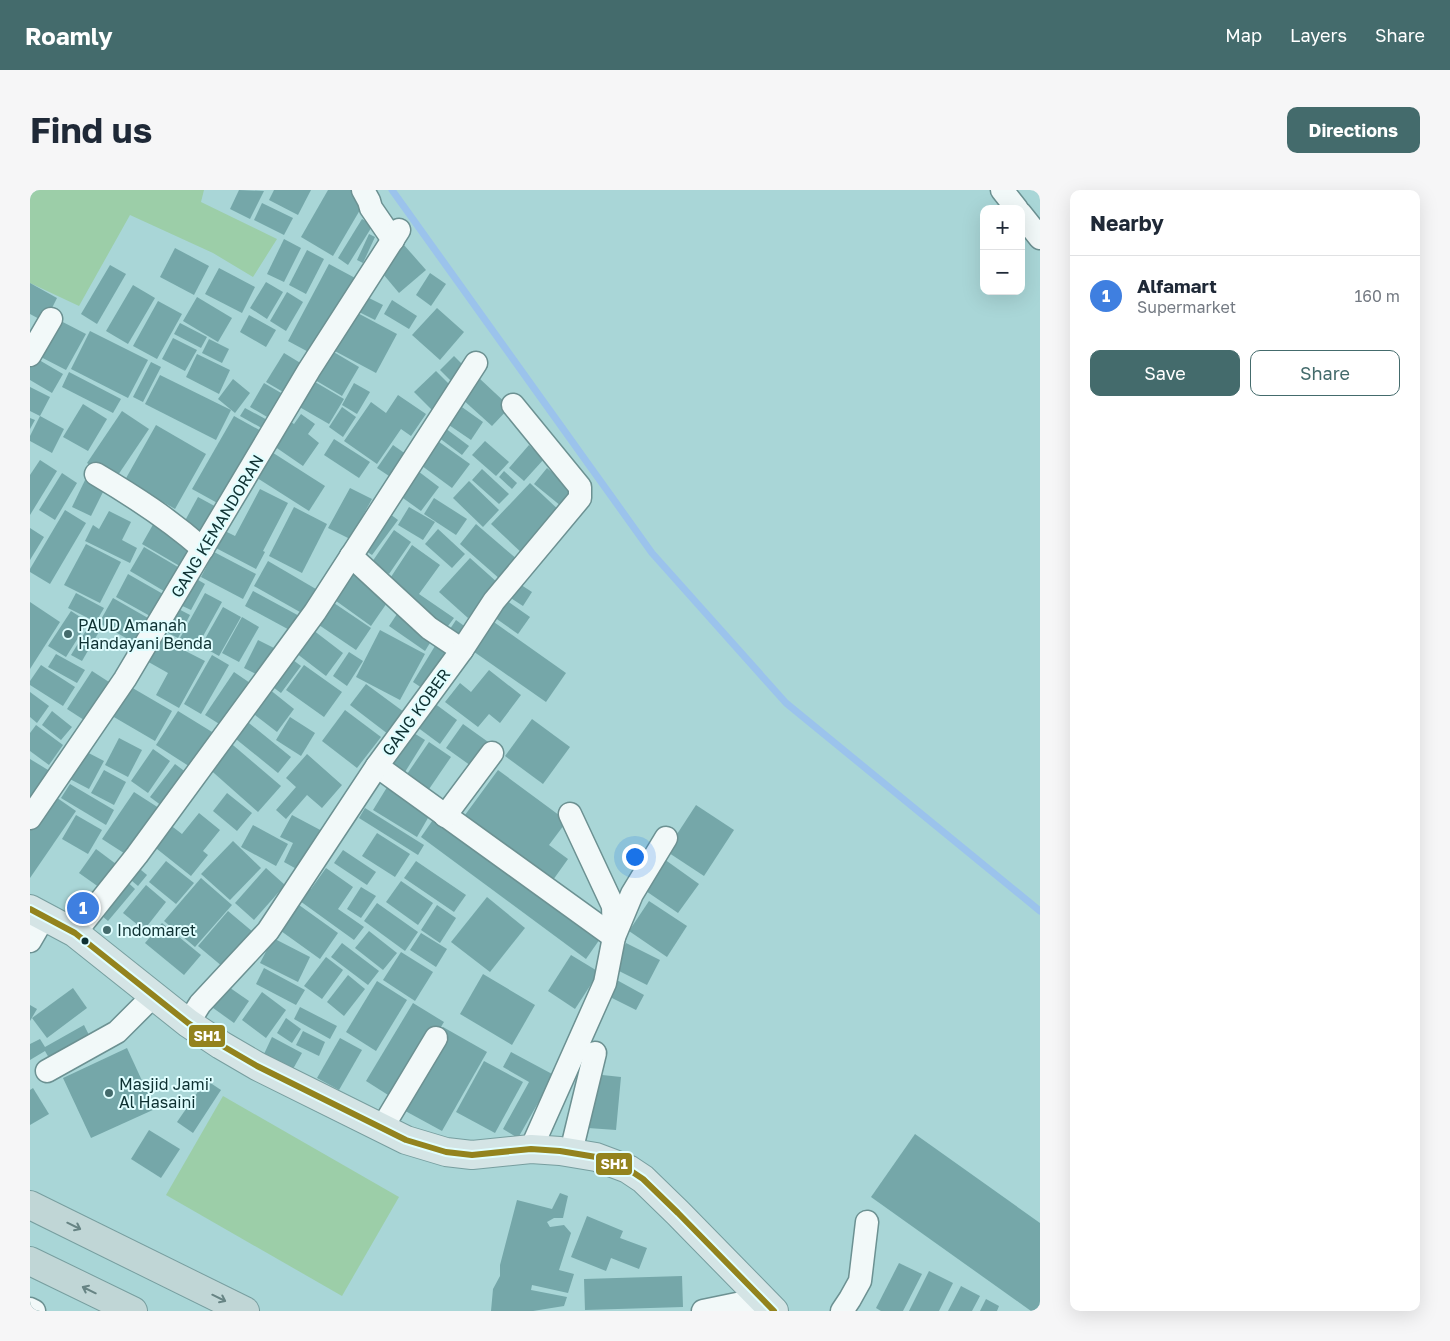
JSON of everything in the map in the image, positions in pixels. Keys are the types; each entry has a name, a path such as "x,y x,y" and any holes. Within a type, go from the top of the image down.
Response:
{"highway":[{"path":"30,1205 245,1311"},
{"path":"30,1261 133,1311"}],"main road":[{"path":"37,913 75,933 153,996 220,1045 257,1066 413,1143 446,1152 472,1155 531,1149 571,1152 596,1157 628,1169 643,1179 768,1305"}],"street":[{"name":"GANG KEMANDORAN","path":"30,818 125,679 309,370 396,235 371,208 363,190"},
{"path":"1002,190 1014,205"},
{"path":"1025,219 1040,238"},
{"path":"30,355 51,319"},
{"path":"75,933 137,855 315,612 476,363"},
{"name":"GANG KOBER","path":"188,1023 200,1004 268,931 377,766 462,650 494,601 580,498 580,487 513,405"},
{"path":"96,474 141,500 203,549"},
{"path":"351,556 429,628 462,650"},
{"path":"445,816 492,753"},
{"path":"377,766 614,937"},
{"path":"570,814 613,906 614,937"},
{"path":"531,1149 605,983 614,937 632,894 666,838"},
{"path":"30,941 37,913"},
{"path":"47,1071 117,1032 153,996"},
{"path":"382,1128 436,1038"},
{"path":"571,1152 595,1053"},
{"path":"842,1311 860,1281 867,1222"},
{"path":"703,1311 768,1305"},
{"path":"30,1309 34,1311"}],"green space":[{"path":"30,190 204,190 201,202 277,239 253,277 213,253 130,215 79,306 30,283"},
{"path":"223,1096 399,1197 342,1296 166,1195"}],"building":[{"path":"239,190 264,191 250,219 230,209"},
{"path":"274,190 311,190 298,215 269,200"},
{"path":"328,190 353,190 367,198 333,256 301,237"},
{"path":"262,203 293,218 284,235 254,220"},
{"path":"362,219 373,225 348,265 338,258"},
{"path":"369,234 375,237 363,263 357,260"},
{"path":"284,239 301,248 284,282 267,274"},
{"path":"404,245 426,270 399,293 378,268"},
{"path":"175,248 209,266 194,295 160,277"},
{"path":"307,250 324,259 306,294 289,285"},
{"path":"329,264 357,279 316,356 288,341"},
{"path":"110,265 126,274 97,324 81,314"},
{"path":"219,268 255,287 242,313 205,294"},
{"path":"430,273 446,284 431,306 416,295"},
{"path":"266,282 283,292 267,319 250,308"},
{"path":"30,283 57,298 45,322 30,314"},
{"path":"133,285 155,298 128,344 106,331"},
{"path":"287,292 303,302 286,331 270,321"},
{"path":"361,294 383,305 375,320 353,309"},
{"path":"197,297 232,318 218,342 183,321"},
{"path":"392,300 417,316 409,329 384,314"},
{"path":"158,301 182,314 157,359 133,346"},
{"path":"437,308 464,332 440,360 412,335"},
{"path":"352,310 397,334 376,373 331,349"},
{"path":"249,315 276,330 266,347 240,332"},
{"path":"55,318 86,334 66,370 35,354"},
{"path":"180,323 207,337 201,348 174,334"},
{"path":"90,331 148,360 128,398 71,369"},
{"path":"173,338 197,350 185,371 162,359"},
{"path":"209,339 229,349 222,363 202,353"},
{"path":"332,351 359,367 342,396 315,380"},
{"path":"284,353 307,367 290,396 266,382"},
{"path":"197,354 230,370 219,394 186,377"},
{"path":"454,356 469,371 455,385 440,370"},
{"path":"34,357 63,374 52,393 30,380 30,364"},
{"path":"151,362 161,367 143,402 133,397"},
{"path":"436,371 456,391 435,413 414,392"},
{"path":"69,372 121,399 113,413 62,387"},
{"path":"160,375 231,410 216,440 145,404"},
{"path":"479,378 510,407 492,426 461,398"},
{"path":"233,379 250,393 235,413 218,399"},
{"path":"310,379 344,399 329,424 296,405"},
{"path":"264,383 288,397 274,421 250,407"},
{"path":"354,383 370,392 357,414 342,405"},
{"path":"30,387 50,397 40,416 30,411"},
{"path":"398,395 426,414 411,436 401,429 377,464 344,441 371,402 386,413"},
{"path":"83,404 107,419 88,451 63,437"},
{"path":"459,405 483,422 471,440 446,423"},
{"path":"342,407 356,417 343,437 329,427"},
{"path":"245,408 271,422 267,431 240,416"},
{"path":"122,411 149,429 114,481 87,463"},
{"path":"301,414 315,424 308,434 319,443 303,466 271,444 288,420 294,424"},
{"path":"40,416 64,429 52,453 30,441 30,436"},
{"path":"234,416 263,432 221,505 192,489"},
{"path":"30,418 35,420 30,429"},
{"path":"156,425 206,454 175,509 125,480"},
{"path":"441,425 469,446 462,455 434,434"},
{"path":"334,439 370,462 359,478 324,455"},
{"path":"435,439 470,464 452,488 418,463"},
{"path":"485,441 509,462 496,476 472,455"},
{"path":"393,445 410,457 395,480 377,468"},
{"path":"529,445 544,459 524,481 509,468"},
{"path":"267,449 325,486 309,511 251,474"},
{"path":"40,460 57,471 30,515 30,475"},
{"path":"414,468 439,487 421,511 396,493"},
{"path":"547,468 574,491 561,506 534,484"},
{"path":"482,469 509,494 499,504 472,480"},
{"path":"504,471 517,483 512,489 499,477"},
{"path":"62,473 77,483 55,520 39,510"},
{"path":"87,476 106,486 91,516 72,507"},
{"path":"469,481 499,510 483,527 453,498"},
{"path":"530,483 562,513 524,555 491,524"},
{"path":"350,488 372,499 361,519 368,523 358,543 328,528"},
{"path":"260,489 288,503 263,551 265,552 256,569 214,547 223,530 235,536"},
{"path":"198,497 220,509 202,540 181,528"},
{"path":"434,498 467,519 456,535 424,514"},
{"path":"294,507 327,524 302,573 269,556"},
{"path":"409,507 435,522 423,540 398,525"},
{"path":"65,510 86,523 50,584 30,572 30,569"},
{"path":"109,511 131,522 122,540 137,548 130,563 85,541 93,525 99,529"},
{"path":"386,511 398,520 372,555 360,547"},
{"path":"155,521 196,545 183,568 142,544"},
{"path":"476,524 518,560 501,580 460,544"},
{"path":"30,528 44,537 30,560"},
{"path":"438,529 465,554 452,568 425,544"},
{"path":"394,530 411,542 389,574 372,562"},
{"path":"86,544 121,562 100,603 64,585"},
{"path":"412,545 440,565 419,594 454,618 445,630 387,583"},
{"path":"144,547 183,570 169,594 130,571"},
{"path":"214,552 256,574 243,599 201,577"},
{"path":"470,558 498,583 468,618 439,592"},
{"path":"268,561 321,592 307,616 254,586"},
{"path":"352,570 391,597 371,626 332,598"},
{"path":"128,574 163,594 150,616 116,597"},
{"path":"188,574 205,584 191,610 174,602"},
{"path":"515,581 532,592 523,606 506,595"},
{"path":"253,591 303,618 295,633 245,606"},
{"path":"76,593 104,608 96,622 68,608"},
{"path":"205,593 222,602 197,647 180,638"},
{"path":"113,598 148,618 135,643 99,623"},
{"path":"503,598 530,617 518,634 491,615"},
{"path":"331,601 371,628 356,650 316,623"},
{"path":"30,602 60,622 30,669"},
{"path":"171,605 190,615 178,638 158,628"},
{"path":"223,607 241,617 219,656 201,646"},
{"name":"PAUD Amanah Handayani Benda","path":"71,611 88,622 66,657 48,646"},
{"path":"397,614 433,638 425,651 389,626"},
{"path":"242,617 259,627 239,662 222,653"},
{"path":"456,620 467,628 459,639 448,632"},
{"path":"491,620 566,673 546,702 470,649"},
{"path":"90,624 100,630 82,661 71,655"},
{"path":"313,630 343,653 326,676 296,653"},
{"path":"380,630 425,654 400,700 356,677"},
{"path":"158,637 205,661 179,708 156,695 168,673 145,660"},
{"path":"258,640 276,649 262,677 244,668"},
{"path":"438,641 454,651 428,692 413,682"},
{"path":"349,652 363,661 347,686 333,676"},
{"path":"56,654 85,670 77,683 48,667"},
{"path":"285,654 301,666 281,693 266,682"},
{"path":"212,655 229,665 201,714 184,704"},
{"path":"41,665 75,687 63,706 30,685 30,681"},
{"path":"304,665 342,692 324,717 286,690"},
{"path":"489,670 521,695 500,723 489,714 478,727 445,702 460,683 471,692"},
{"path":"92,671 109,682 84,720 67,709"},
{"path":"234,672 253,685 224,727 205,715"},
{"path":"124,683 172,711 155,741 107,713"},
{"path":"366,684 404,712 388,734 350,705"},
{"path":"264,685 294,709 277,732 246,708"},
{"path":"30,692 49,706 37,723 30,717"},
{"path":"434,703 457,720 440,744 417,727"},
{"path":"345,710 381,737 357,768 322,741"},
{"path":"52,711 72,727 61,740 42,725"},
{"path":"178,711 217,735 195,770 156,745"},
{"path":"290,717 315,733 301,756 276,740"},
{"path":"244,719 291,757 278,773 231,735"},
{"path":"532,719 570,747 543,784 505,756"},
{"path":"463,724 491,744 474,768 446,748"},
{"path":"36,725 63,745 49,765 30,751 30,733"},
{"path":"409,730 425,740 400,780 384,770"},
{"path":"119,738 142,750 128,777 105,765"},
{"path":"227,740 281,786 258,812 206,766"},
{"path":"429,742 451,757 427,792 405,777"},
{"path":"81,749 104,761 89,789 66,777"},
{"path":"153,749 170,761 148,793 131,781"},
{"path":"307,754 342,785 322,808 307,795 286,819 276,810 296,787 286,778"},
{"path":"30,759 53,773 30,801"},
{"path":"175,764 191,776 166,809 150,797"},
{"path":"104,770 126,782 114,805 91,793"},
{"path":"498,770 567,821 549,845 568,859 553,880 465,815"},
{"path":"70,784 114,810 106,825 61,798"},
{"path":"389,784 432,811 417,837 373,810"},
{"path":"134,792 162,810 130,857 102,839"},
{"path":"227,793 252,813 237,831 213,811"},
{"path":"53,795 76,811 30,878 30,829"},
{"path":"696,805 734,830 704,876 666,851"},
{"path":"365,808 424,845 418,855 359,818"},
{"path":"199,813 220,830 203,851 208,855 191,876 152,845 169,824 182,834"},
{"path":"437,814 602,936 586,959 421,837"},
{"path":"76,815 102,830 88,854 62,839"},
{"path":"292,815 324,832 302,872 284,862 293,843 280,837"},
{"path":"253,825 288,844 276,866 241,847"},
{"path":"377,833 410,854 395,877 362,856"},
{"path":"233,841 261,868 230,900 201,874"},
{"path":"96,849 120,867 103,890 79,873"},
{"path":"343,850 376,872 367,885 334,863"},
{"path":"664,859 699,884 678,913 643,889"},
{"path":"166,861 194,883 176,904 149,882"},
{"path":"416,861 466,895 454,912 404,878"},
{"path":"134,864 147,875 138,886 125,875"},
{"path":"266,868 285,885 254,920 235,903"},
{"path":"326,868 353,887 338,909 364,927 354,940 300,901"},
{"path":"123,878 135,889 108,921 95,910"},
{"path":"201,878 232,905 195,947 164,921"},
{"path":"401,881 433,903 418,925 386,902"},
{"path":"146,885 166,902 144,930 123,913"},
{"path":"361,887 376,896 361,918 347,909"},
{"path":"487,897 525,928 490,972 451,942"},
{"path":"649,901 687,926 667,957 629,931"},
{"path":"377,903 418,932 405,951 364,921"},
{"path":"299,905 338,933 320,959 281,931"},
{"path":"437,905 456,918 440,943 421,930"},
{"path":"228,911 253,932 223,967 198,946"},
{"path":"162,923 201,955 184,975 145,943"},
{"path":"369,931 397,953 383,970 355,948"},
{"path":"421,933 447,949 436,967 410,950"},
{"path":"273,938 310,957 298,982 260,963"},
{"path":"342,943 379,971 368,985 331,957"},
{"path":"626,943 660,960 647,985 613,968"},
{"path":"401,952 433,972 415,1001 383,980"},
{"path":"571,955 599,972 575,1009 548,991"},
{"path":"326,957 343,970 322,999 304,986"},
{"path":"264,968 305,990 296,1005 256,984"},
{"path":"483,974 535,1005 512,1045 460,1014"},
{"path":"348,975 365,989 344,1016 327,1002"},
{"path":"615,979 644,995 636,1010 606,995"},
{"path":"377,981 407,1000 376,1051 346,1032"},
{"path":"223,983 249,1001 234,1023 209,1005"},
{"path":"73,988 87,1008 47,1038 32,1018"},
{"path":"262,992 286,1010 266,1038 242,1020"},
{"path":"413,1003 444,1022 396,1100 366,1081"},
{"path":"30,1005 37,1009 30,1021"},
{"path":"300,1007 337,1026 330,1039 294,1019"},
{"path":"286,1018 301,1029 292,1043 277,1033"},
{"path":"84,1025 89,1035 49,1058 45,1051 30,1060 30,1044 40,1039 45,1047"},
{"path":"443,1027 487,1052 442,1131 398,1107"},
{"path":"303,1031 325,1042 319,1056 296,1045"},
{"path":"272,1037 302,1053 293,1069 264,1054"},
{"path":"340,1038 362,1050 339,1090 317,1078"},
{"name":"Masjid Jami' Al Hasaini","path":"127,1048 155,1109 91,1138 63,1078"},
{"path":"511,1052 554,1075 518,1138 503,1129 529,1082 503,1067"},
{"path":"484,1061 523,1082 495,1133 456,1112"},
{"path":"593,1074 621,1077 616,1130 588,1128"},
{"path":"206,1080 221,1090 193,1133 177,1122"},
{"path":"33,1088 49,1114 30,1125 30,1090"},
{"path":"149,1130 180,1149 161,1178 131,1159"},
{"path":"915,1134 1040,1223 1040,1305 1036,1311 1031,1311 871,1197"},
{"path":"560,1193 568,1196 563,1218 554,1218 547,1222 550,1227 564,1225 571,1233 559,1270 574,1274 568,1293 532,1285 531,1290 567,1297 564,1306 533,1311 491,1311 493,1289 500,1276 500,1265 517,1200 552,1209"},
{"path":"587,1216 623,1231 620,1238 647,1248 639,1269 611,1258 606,1271 571,1257"},
{"path":"899,1263 922,1274 903,1311 881,1311 876,1308"},
{"path":"929,1271 953,1283 939,1311 909,1311"},
{"path":"682,1276 683,1307 585,1310 584,1279"},
{"path":"961,1286 980,1296 972,1311 948,1311"},
{"path":"986,1299 999,1306 997,1311 980,1311"}],"waterway":[{"path":"392,190 652,553 786,703 1040,911"}],"transit line":[{"name":"SH1","path":"30,909 75,933 188,1023 221,1045 257,1066 406,1140 446,1152 472,1155 531,1149 560,1151 596,1157 628,1169 643,1179 678,1213 774,1311"}],"place":[{"name":"PAUD Amanah Handayani Benda","path":"68,634"},
{"name":"Alfamart","path":"83,908"},
{"name":"Indomaret","path":"107,930"},
{"name":"Masjid Jami' Al Hasaini","path":"109,1093"}]}
